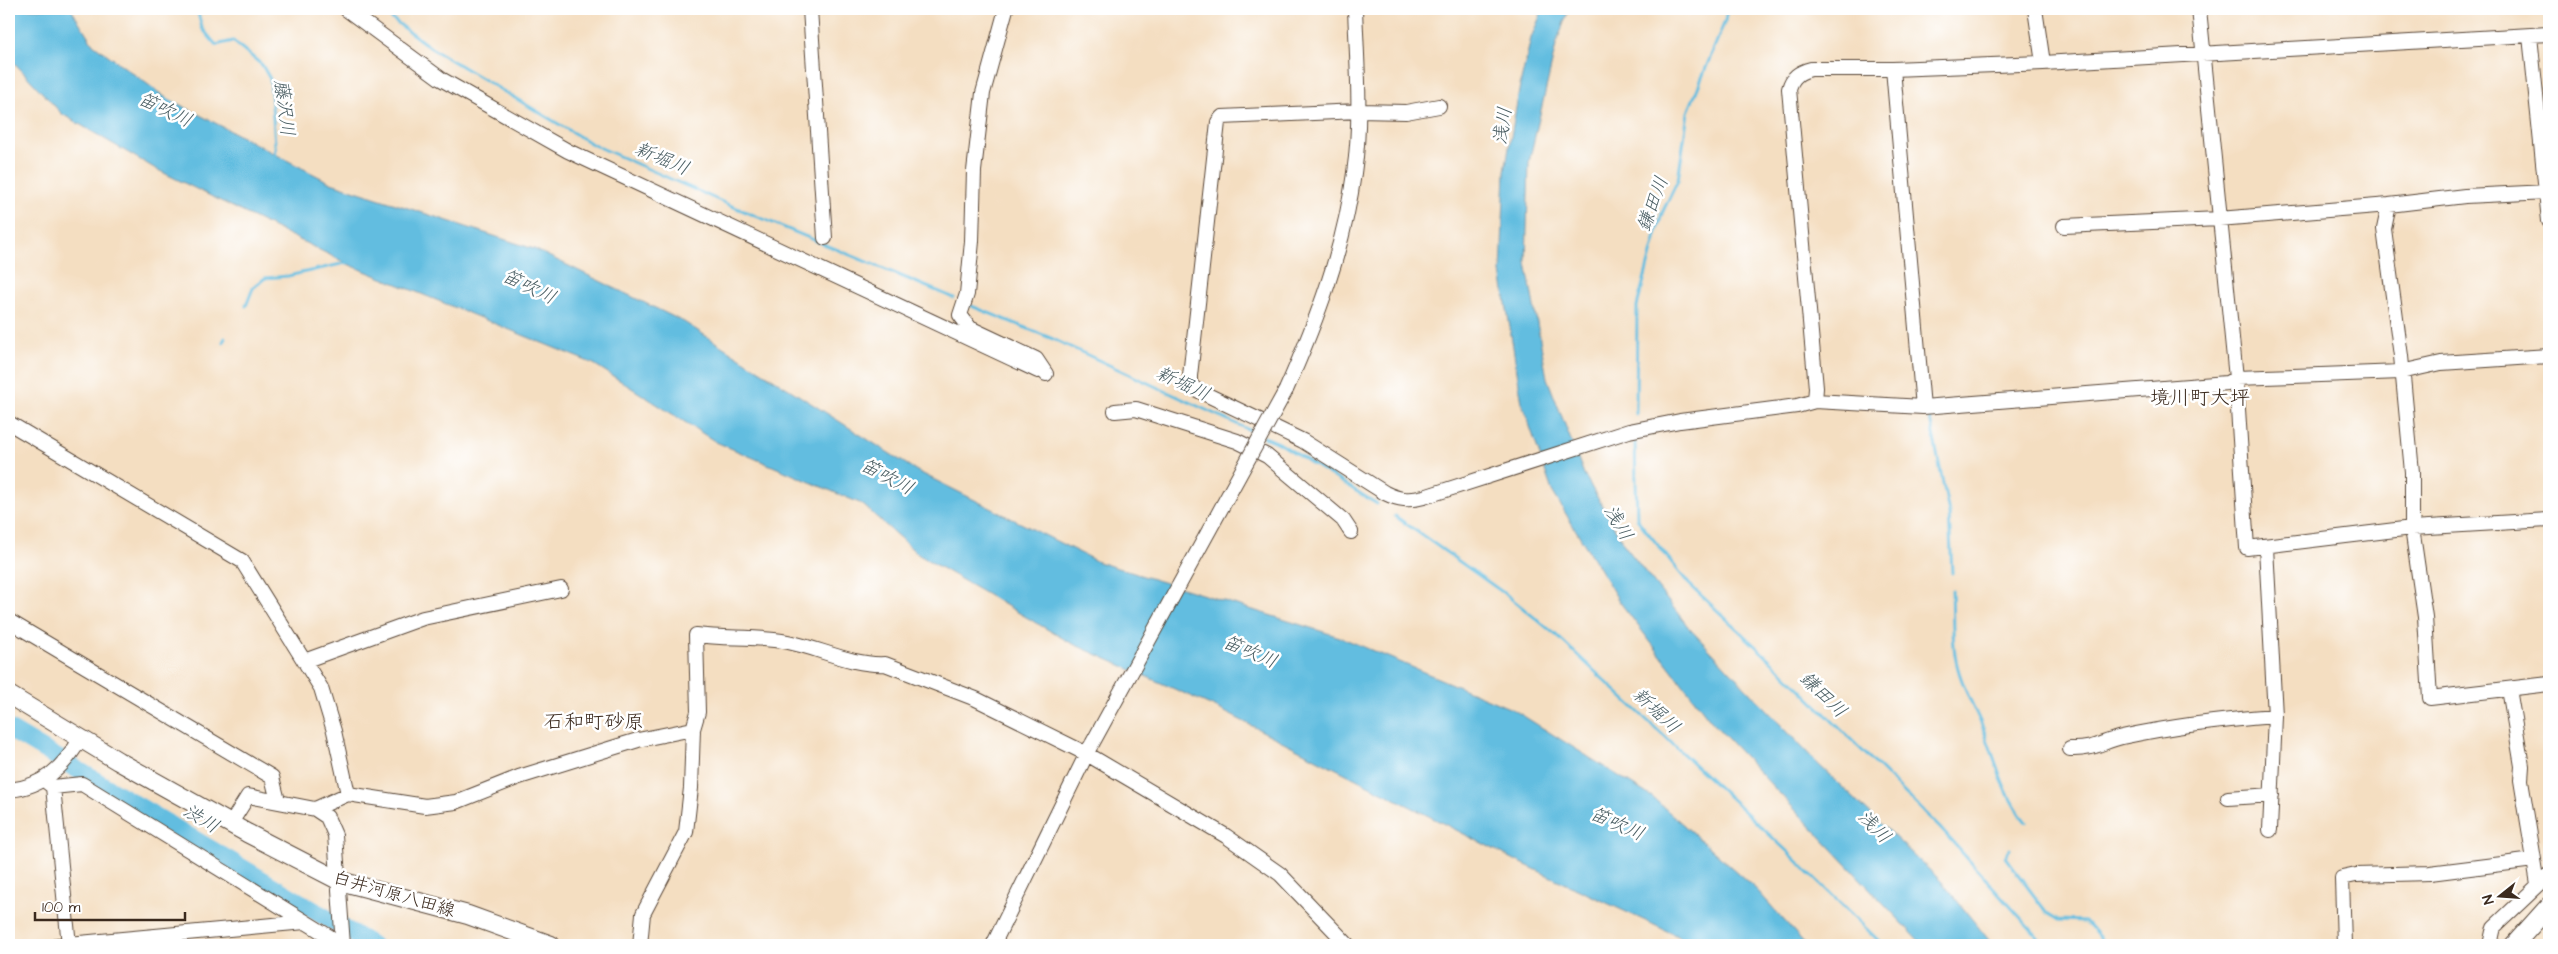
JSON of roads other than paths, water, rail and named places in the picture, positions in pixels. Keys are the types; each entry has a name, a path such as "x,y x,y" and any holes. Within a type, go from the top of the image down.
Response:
{"main road":[{"name":"白井河原八田線","path":"9,695 76,746 340,881 468,915 550,945"},
{"path":"2514,945 2549,906"}],"street":[{"path":"346,9 441,79 568,151 1042,373 1036,360 970,328 960,315 967,294 972,241 974,171 983,94 1006,9"},
{"path":"810,9 825,238"},
{"path":"993,945 1090,749 1286,390 1320,311 1333,270 1349,206 1354,171 1358,111 1355,9"},
{"path":"2035,9 2043,64"},
{"path":"2199,9 2236,378 2247,548 2412,528 2549,520"},
{"path":"1815,401 1816,388 1789,89 1796,76 1811,69 1893,69 2043,64 2205,56 2549,34"},
{"path":"2530,36 2548,192 2549,221"},
{"path":"1893,69 1923,407"},
{"path":"1439,106 1406,112 1358,111 1231,115 1222,117 1218,122 1190,385 1196,390 1302,441 1396,498 1424,497 1577,446 1651,426 1797,406 1815,401 1923,407 2227,383 2236,378 2401,372 2441,363 2549,356"},
{"path":"2064,226 2220,219 2389,205 2465,196 2548,192"},
{"path":"2389,205 2384,229 2401,356 2401,372 2412,472 2412,528 2425,617 2430,698 2549,684"},
{"path":"1115,411 1136,409 1237,441 1267,456 1343,520 1351,532"},
{"path":"9,422 242,561 320,688 334,730 348,794"},
{"path":"2266,547 2275,716 2270,830"},
{"path":"304,661 423,618 561,589"},
{"path":"9,621 272,777 278,801"},
{"path":"640,945 643,914 686,832 691,788 693,729 698,712 696,635 730,639 763,639 808,647 873,665 885,664 976,700 1090,749 1269,864 1348,945"},
{"path":"2490,945 2494,927 2544,879 2534,860 2509,689"},
{"path":"2070,749 2088,750 2121,737 2172,727 2275,716"},
{"path":"315,809 348,794 425,806 456,802 511,780 620,746 693,729"},
{"path":"76,746 49,780 65,945 305,922"},
{"path":"9,790 34,786 49,780 82,784 305,922 343,943"},
{"path":"2228,798 2272,795"},
{"path":"231,824 248,796 315,809 327,817 335,835 342,907 343,943"},
{"path":"2344,945 2342,878 2356,875 2430,873 2534,860"}],"water":[{"name":"笛吹川","path":"9,9 71,9 93,44 165,97 331,183 534,249 684,322 917,471 1098,562 1340,637 1514,710 1652,797 1757,890 1806,945 1697,945 1515,860 1215,707 1071,643 919,555 862,504 716,442 594,364 350,265 156,169 62,114 9,57"},
{"name":"浅川","path":"1543,9 1569,9 1557,41 1529,162 1526,262 1547,378 1584,474 1625,546 1690,629 1818,764 1941,881 1993,945 1923,945 1711,721 1619,601 1552,491 1522,403 1501,272 1505,171 1520,85 1531,38"}],"waterway":[{"name":"藤沢川","path":"197,9 202,28 216,45 233,41 262,65 270,79 276,157"},
{"name":"新堀川","path":"379,9 431,48 592,144 727,204 954,298"},
{"name":"鎌田川","path":"1636,414 1637,306 1662,213 1678,180 1688,112 1725,21 1727,9"},
{"path":"246,306 253,288 265,278 288,276 350,262"},
{"name":"新堀川","path":"969,305 1053,339 1258,434"},
{"path":"223,342 225,338"},
{"path":"1929,414 1949,513 1952,573"},
{"name":"新堀川","path":"1264,437 1279,443 1377,504"},
{"name":"鎌田川","path":"1635,443 1637,519 1689,584 1785,674 1940,828 2045,945"},
{"name":"新堀川","path":"1395,516 1508,596 1556,635 1789,853 1883,945"},
{"path":"1952,590 1954,647 1957,665 2005,788 2026,822"},
{"name":"渋川","path":"9,729 372,945"},
{"path":"2010,849 2005,857 2047,913 2058,920 2085,921 2106,945"}],"district":[{"name":"境川町大坪","path":"2200,398"},
{"name":"石和町砂原","path":"594,722"}]}
